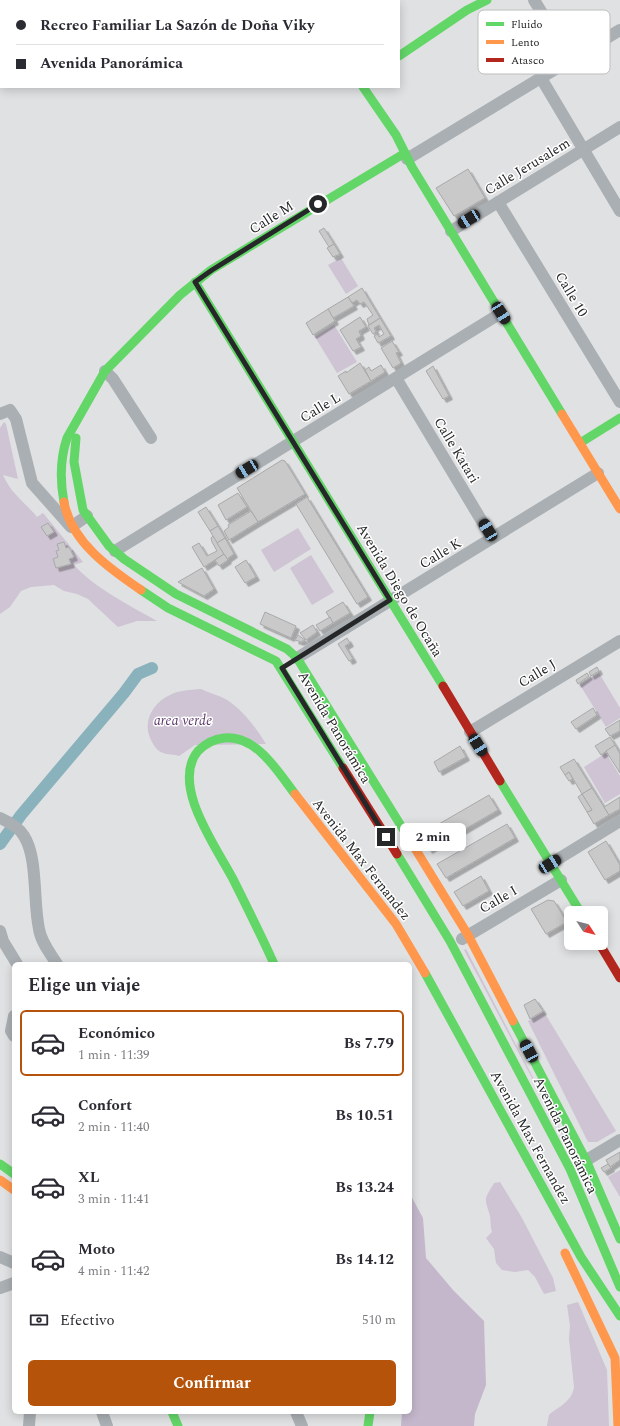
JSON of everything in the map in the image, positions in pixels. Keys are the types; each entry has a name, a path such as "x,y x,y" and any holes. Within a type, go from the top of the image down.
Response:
{"main road":[{"path":"400,55 467,10 487,0"},
{"path":"364,88 396,135 406,156 620,509"},
{"name":"Calle M","path":"195,282 237,254 406,156"},
{"name":"Avenida Panorámica","path":"195,282 105,371 67,438 61,463 63,498 71,527 102,561 142,592 168,608 216,630 276,662 282,668 452,946 570,1170 591,1238 620,1287"},
{"name":"Avenida Diego de Ocaña","path":"195,282 577,906"},
{"path":"580,443 620,418"},
{"name":"Avenida Panorámica","path":"78,421 74,462 83,510 115,552 176,594 287,649 297,658 468,935 586,1160 620,1239"},
{"path":"102,561 115,552"},
{"path":"282,668 297,658"},
{"name":"Avenida Max Fernandez","path":"273,962 223,853 190,794 188,779 190,767 197,752 206,744 219,738 235,738 249,744 264,755 396,924 442,1001 576,1246 620,1316"},
{"path":"386,931 396,924"},
{"path":"603,950 620,978"},
{"path":"0,1164 12,1173"},
{"path":"0,1180 12,1189"},
{"path":"565,1253 591,1238"},
{"path":"559,1242 615,1345 618,1369 618,1426"},
{"path":"368,1426 370,1414"}],"street":[{"path":"534,0 540,10"},
{"path":"610,36 620,30"},
{"path":"406,156 548,74"},
{"path":"541,78 620,211"},
{"name":"Calle Jerusalem","path":"451,231 620,127"},
{"name":"Calle 10","path":"498,202 620,402"},
{"name":"Calle L","path":"115,552 501,313"},
{"path":"105,371 113,379 151,438"},
{"name":"Calle Katari","path":"396,378 492,538"},
{"path":"0,414 10,410 16,419 32,483 71,527 87,516"},
{"name":"Calle K","path":"297,658 598,473"},
{"name":"Calle J","path":"470,732 620,640"},
{"path":"3,819 18,828 24,835 32,859 39,930 45,946 56,962"},
{"path":"550,864 620,821"},
{"name":"Calle I","path":"452,946 561,880"},
{"path":"0,931 16,962"},
{"path":"570,1170 620,1140"},
{"path":"0,1257 12,1263"},
{"path":"0,1288 12,1284"},
{"path":"29,1426 30,1414"},
{"path":"297,1414 302,1426"}],"green space":[{"path":"341,258 358,286 346,294 328,265"},
{"path":"334,325 357,362 337,373 315,337"},
{"path":"4,422 6,424 18,479 3,475 6,482 18,498 37,517 43,513 83,562 74,565 92,582 113,596 157,621 137,621 118,627 88,599 77,594 64,591 54,585 31,587 21,591 10,607 0,614 0,428"},
{"path":"298,528 311,549 274,572 261,550"},
{"path":"311,555 334,592 312,605 290,568"},
{"path":"599,673 620,708 620,718 606,727 580,685"},
{"name":"area verde","path":"201,689 224,698 233,704 249,720 266,744 195,745 179,756 165,754 157,750 148,734 148,720 154,708 158,703 174,693 185,690"},
{"path":"606,753 620,776 620,794 605,803 584,767"},
{"path":"466,949 574,1156 574,1157 464,950"},
{"path":"544,1012 616,1131 597,1142 588,1142 528,1021"},
{"path":"620,1170 620,1197 608,1177"},
{"path":"500,1182 522,1218 553,1278 556,1291 544,1294 535,1277 528,1270 515,1272 502,1270 496,1263 494,1249 486,1238 492,1232 486,1199 494,1183"},
{"path":"578,1302 607,1370 609,1426 547,1426 549,1415 568,1400 573,1392 574,1387 569,1339 570,1326 567,1305"}],"shaded area":[{"path":"412,1198 423,1218 426,1258 453,1290 484,1321 486,1385 475,1414 474,1426 401,1426 402,1414 412,1414"}],"building":[{"path":"468,169 485,198 454,216 436,188"},
{"path":"324,228 334,244 329,247 319,231"},
{"path":"334,244 340,254 333,257 327,248"},
{"path":"362,288 380,318 369,325 367,319 373,315 364,302 360,304 357,300 352,303 348,297"},
{"path":"348,297 354,306 333,318 328,309"},
{"path":"328,309 335,321 313,335 306,323"},
{"path":"360,317 366,327 359,331 361,336 356,339 361,347 353,351 340,330"},
{"path":"380,318 391,336 378,343 374,336 377,334 379,337 384,334 379,325 374,328 376,332 373,334 368,326"},
{"path":"392,341 399,352 396,353 401,363 393,368 381,348"},
{"path":"360,363 371,381 349,394 338,376 346,371 346,373"},
{"path":"381,365 385,372 371,381 365,370 369,367 371,371"},
{"path":"433,366 449,396 443,399 426,371"},
{"path":"282,460 285,461 305,494 258,522 237,488"},
{"path":"238,493 247,507 226,520 218,505"},
{"path":"307,497 368,597 357,604 296,504"},
{"path":"206,507 218,526 210,531 198,512"},
{"path":"251,511 258,522 229,540 224,531 229,527 228,525"},
{"path":"48,523 54,532 47,536 41,527"},
{"path":"218,526 225,538 217,543 210,531"},
{"path":"213,536 224,554 204,567 192,547 199,543 207,556 217,551 212,542 211,538"},
{"path":"225,538 234,554 227,559 217,543"},
{"path":"64,542 66,548 69,547 74,557 69,559 71,564 56,568 53,559 58,557 56,551 59,550 57,544"},
{"path":"224,554 228,560 219,566 215,560"},
{"path":"246,560 256,577 245,583 235,567"},
{"path":"202,568 214,589 204,596 178,582"},
{"path":"343,602 350,613 333,623 326,612"},
{"path":"265,612 296,626 291,638 260,624"},
{"path":"330,617 333,623 320,631 316,625"},
{"path":"313,625 317,632 306,640 300,633"},
{"path":"298,635 305,640 301,642 295,640"},
{"path":"347,638 350,643 345,646 353,659 349,661 338,644"},
{"path":"597,667 599,671 591,676 589,672"},
{"path":"587,673 589,676 578,684 576,680"},
{"path":"593,708 597,715 576,729 571,722"},
{"path":"620,720 620,731 610,736 605,729"},
{"path":"610,737 615,745 601,755 595,746"},
{"path":"615,745 620,754 620,773 606,751"},
{"path":"460,746 466,757 439,772 434,762"},
{"path":"574,759 592,788 582,794 569,772 565,775 560,767"},
{"path":"569,772 573,779 569,781 565,775"},
{"path":"592,788 609,815 594,824 587,812 592,810 582,794"},
{"path":"582,794 592,810 587,812 578,797"},
{"path":"489,795 498,810 429,850 420,835"},
{"path":"620,797 620,809 609,815 604,807"},
{"path":"507,824 515,838 446,878 437,864"},
{"path":"606,841 620,865 620,871 605,880 588,852"},
{"path":"481,876 489,891 463,906 454,892"},
{"path":"548,900 554,901 564,917 564,924 546,934 531,909"},
{"path":"535,999 543,1011 530,1019 524,1005"},
{"path":"620,1152 620,1160 610,1167 606,1160"},
{"path":"608,1164 611,1168 604,1172 601,1168"}],"waterway":[{"path":"0,844 21,815 124,693 138,674 152,668"}],"traffic: fast":[{"path":"400,55 467,10 487,0"},
{"path":"364,88 396,135 412,167 562,414"},
{"path":"64,502 61,470 67,438 105,371 180,295 211,270 405,153"},
{"path":"195,282 443,686"},
{"path":"580,443 620,418"},
{"path":"76,438 74,462 83,510 109,546 124,559 176,594 287,649 297,658 408,837"},
{"path":"141,590 168,608 276,661 343,768"},
{"path":"273,962 233,879 199,816 189,781 191,765 198,751 213,741 224,738 247,742 266,757 295,794"},
{"path":"500,781 577,906"},
{"path":"397,854 450,941 570,1169 620,1287"},
{"path":"425,973 581,1257 620,1316"},
{"path":"513,1021 586,1160 620,1239"},
{"path":"0,1164 12,1173"},
{"path":"173,1414 178,1426"},
{"path":"368,1426 370,1414"}],"traffic: slow":[{"path":"562,414 620,509"},
{"path":"64,502 68,516 83,542 117,573 141,590"},
{"path":"295,794 396,924 425,973"},
{"path":"408,837 468,935 513,1021"},
{"path":"0,1180 12,1189"},
{"path":"565,1253 615,1358 618,1426"}],"traffic: jam":[{"path":"443,686 500,781"},
{"path":"343,768 397,854"},
{"path":"603,950 620,978"}],"route":[{"path":"318,204 195,282 202,291 390,600 282,668 386,837"}]}
